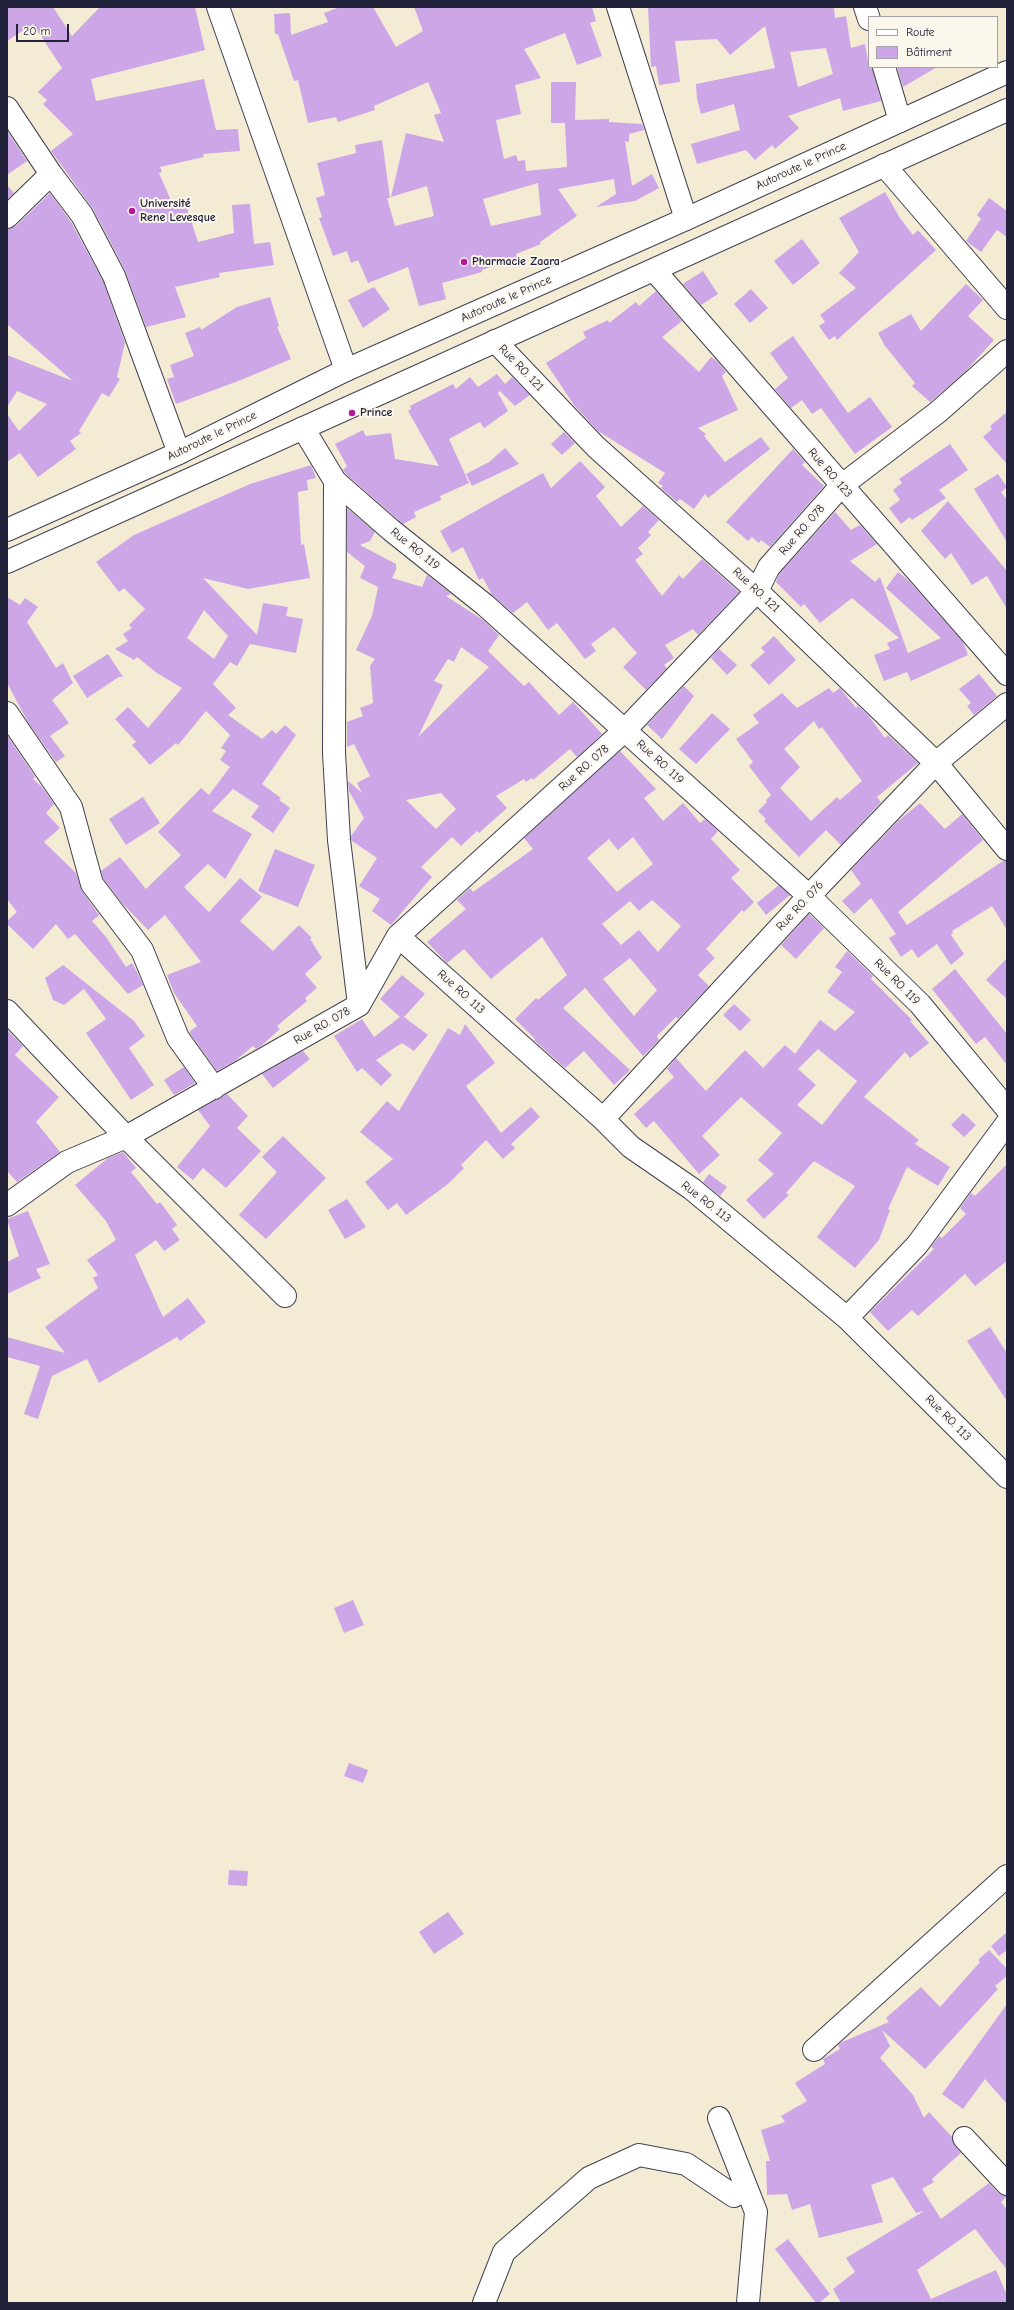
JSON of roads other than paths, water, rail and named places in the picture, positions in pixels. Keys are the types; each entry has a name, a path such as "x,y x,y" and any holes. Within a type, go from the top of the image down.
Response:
{"street":[{"path":"218,7 346,370"},
{"path":"618,7 686,219"},
{"path":"884,68 900,120"},
{"name":"Autoroute le Prince","path":"7,530 179,453 346,370 686,219 1007,72"},
{"path":"7,108 51,174 82,215 114,276 179,453"},
{"path":"7,562 1007,110"},
{"path":"884,165 1007,308"},
{"path":"7,217 51,174"},
{"name":"Rue RO. 123","path":"654,270 841,486 1007,674"},
{"name":"Rue RO. 121","path":"495,341 596,447 757,591 936,763 1007,849"},
{"name":"Rue RO. 078","path":"7,1205 67,1162 126,1137 359,1004 398,936 624,731 757,591 769,567 841,486 938,412 1007,351"},
{"name":"Rue RO. 119","path":"303,428 335,481 391,530 485,605 810,896 920,1004 1007,1109"},
{"path":"335,481 334,753 339,840 359,1004"},
{"name":"Rue RO. 076","path":"603,1119 936,763 1007,704"},
{"path":"7,713 71,807 92,884 142,950 178,1038 214,1088"},
{"name":"Rue RO. 113","path":"398,936 603,1119 631,1148 692,1189 847,1318 1007,1477"},
{"path":"7,1011 126,1137 285,1296"},
{"path":"847,1318 917,1245 1007,1124"},
{"path":"814,2050 1007,1876"},
{"path":"719,2118 756,2212 748,2303"},
{"path":"964,2138 1007,2184"},
{"path":"484,2303 504,2252 589,2178 639,2155 686,2164 734,2196"}],"place":[{"name":"Université Rene Levesque","path":"132,211"},
{"name":"Pharmacie Zaara","path":"464,262"},
{"name":"Prince","path":"352,413"}]}
